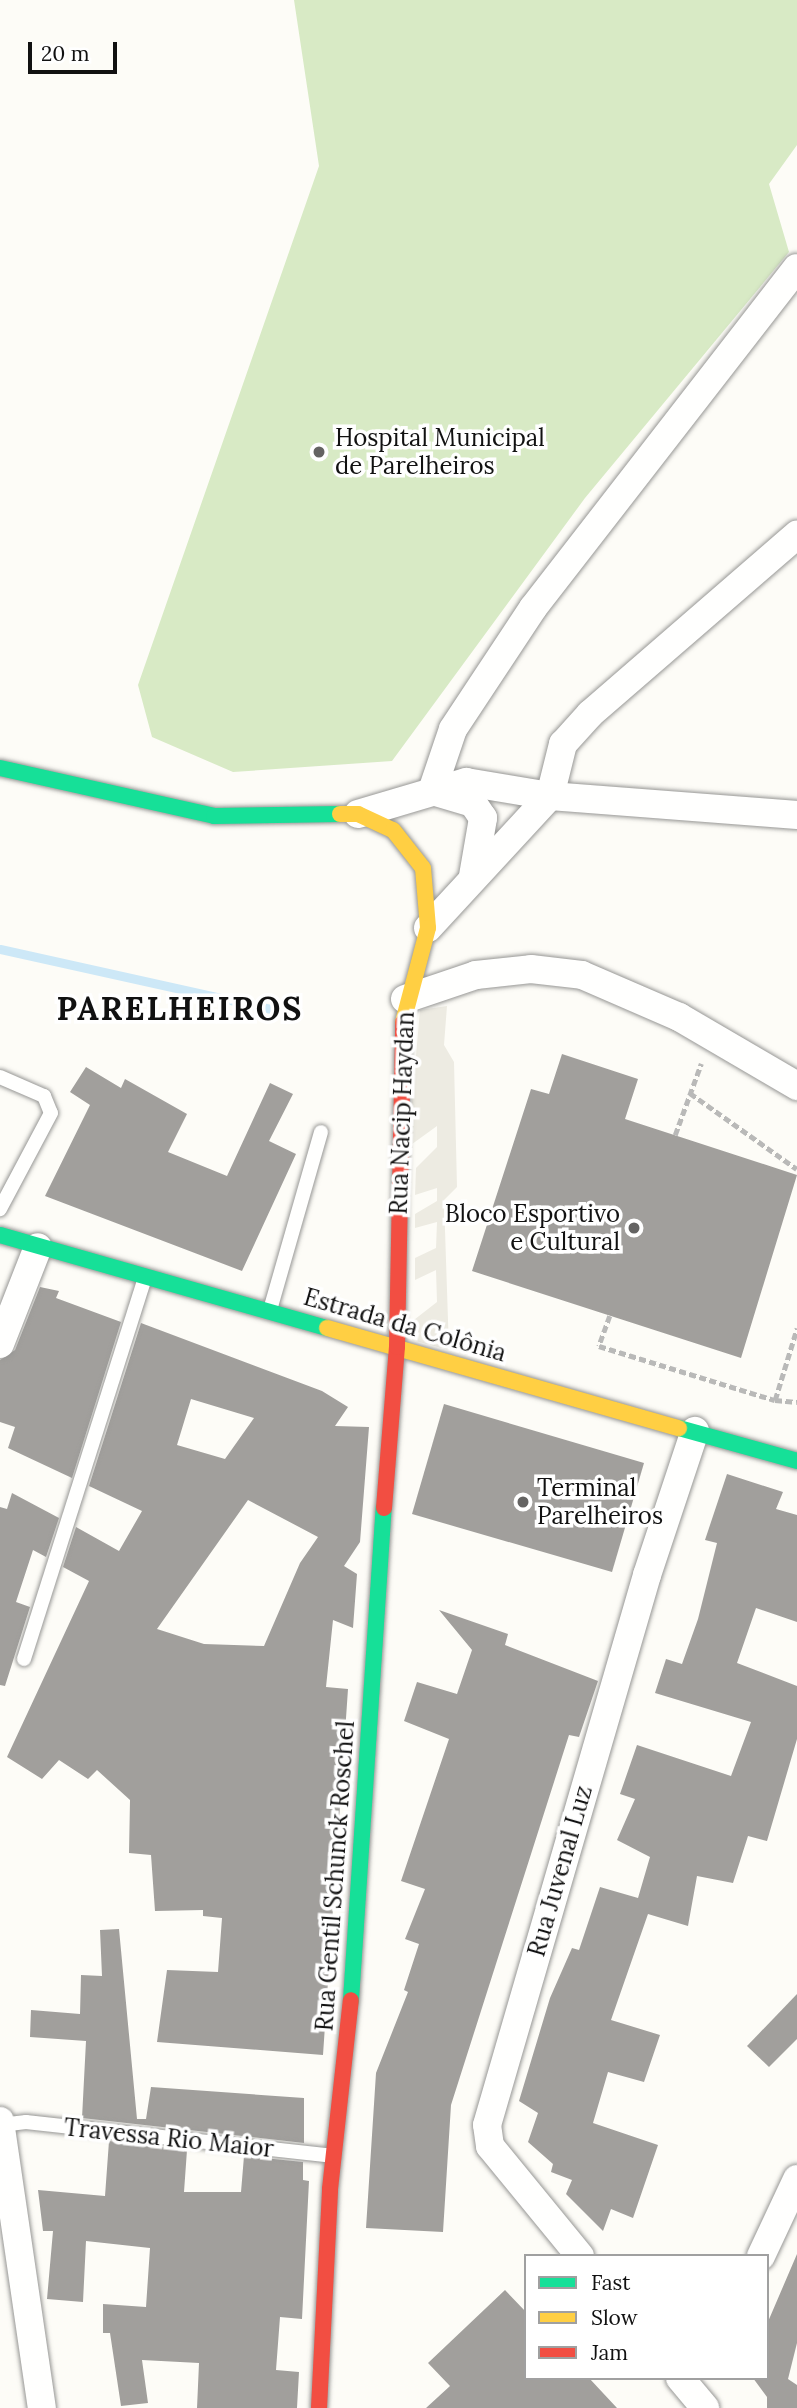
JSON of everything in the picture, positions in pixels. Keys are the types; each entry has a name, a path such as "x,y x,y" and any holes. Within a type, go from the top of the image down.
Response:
{"main road":[{"path":"0,768 214,816 358,814 393,830 423,868 428,928"},
{"name":"Rua Nacip Haydan","path":"397,1347 398,1071 405,999 428,928"},
{"name":"Estrada da Colônia","path":"0,1235 797,1461"},
{"name":"Rua Gentil Schunck Roschel","path":"324,2404 326,2240 337,2156 397,1347"}],"street":[{"path":"432,790 453,729 496,658 797,268"},
{"name":"Rua Nacip Haydan","path":"428,928 473,876 550,796 563,744 590,714 797,535"},
{"path":"358,814 466,782 550,796 797,816"},
{"path":"432,790 473,803 483,818 473,876"},
{"path":"405,999 476,975 531,969 582,975 711,1037 797,1086"},
{"path":"0,1344 38,1247"},
{"name":"Rua Juvenal Luz","path":"578,2254 490,2146 487,2125 695,1431"},
{"path":"1,2123 42,2408"},
{"path":"762,2254 797,2179"}],"lane":[{"path":"0,1077 44,1096 51,1113 0,1209"},
{"path":"270,1311 321,1132"},
{"path":"24,1659 146,1276"},
{"name":"Travessa Rio Maior","path":"1,2123 26,2122 337,2156"}],"path":[{"path":"675,1135 711,1037"},
{"path":"690,1093 797,1169"},
{"path":"610,1316 599,1346 775,1400 797,1402"},
{"path":"775,1400 797,1328"}],"green space":[{"name":"Hospital Municipal de Parelheiros","path":"294,0 797,0 797,145 769,184 789,252 585,498 392,761 233,772 152,737 138,685 319,166"}],"shaded area":[{"path":"447,1006 444,1045 454,1062 457,1187 444,1200 449,1350 412,1340 410,1323 437,1302 436,1270 415,1280 415,1258 436,1248 437,1222 415,1228 415,1214 437,1201 437,1188 415,1195 416,1168 437,1147 437,1126 408,1147 420,1010"}],"building":[{"name":"Bloco Esportivo e Cultural","path":"562,1054 638,1079 625,1119 797,1175 741,1358 472,1271 531,1089 549,1094"},
{"path":"86,1067 121,1088 125,1079 187,1114 168,1152 227,1176 270,1083 293,1094 269,1141 296,1154 242,1271 45,1196 90,1105 70,1092"},
{"path":"40,1287 59,1291 56,1298 121,1322 72,1478 8,1448 15,1427 0,1422 0,1360 15,1350"},
{"path":"141,1323 322,1391 348,1407 335,1426 369,1427 360,1542 344,1566 357,1574 353,1628 333,1620 326,1687 348,1689 323,2055 157,2042 167,1970 218,1972 222,1918 203,1916 203,1910 155,1911 151,1855 129,1853 130,1800 97,1770 88,1779 59,1760 42,1779 7,1757 89,1581 63,1567 76,1527 119,1551 142,1511 89,1486","holes":["191,1399 254,1418 225,1459 177,1445","248,1500 318,1537 300,1563 264,1646 204,1644 157,1629"]},
{"path":"444,1404 644,1463 612,1572 412,1514"},
{"path":"727,1474 783,1492 776,1509 797,1515 797,1622 756,1608 737,1663 797,1686 797,1739 767,1841 748,1836 733,1883 697,1876 688,1926 648,1914 611,2020 660,2035 644,2082 608,2072 593,2123 658,2145 633,2218 611,2209 603,2231 566,2194 572,2180 551,2172 553,2164 528,2142 538,2113 519,2101 550,1998 572,1948 579,1950 600,1887 638,1898 650,1857 617,1840 635,1799 620,1794 637,1745 731,1776 751,1722 655,1693 666,1659 682,1664 698,1619 717,1543 705,1540"},
{"path":"12,1493 59,1518 46,1557 33,1550 16,1602 30,1607 5,1686 0,1685 0,1507 7,1509"},
{"path":"439,1610 508,1634 505,1645 598,1681 579,1737 569,1735 451,2105 443,2232 366,2228 376,2073 408,1992 404,1990 419,1944 405,1939 425,1889 401,1881 449,1739 404,1721 417,1682 457,1694 472,1650"},
{"path":"119,1929 137,2119 146,2119 151,2087 304,2098 304,2143 82,2118 86,2041 30,2037 31,2010 80,2014 81,1975 102,1976 100,1930"},
{"path":"797,1994 797,2039 769,2067 747,2046"},
{"path":"109,2141 187,2150 184,2192 241,2192 244,2156 303,2162 303,2180 309,2181 302,2319 280,2317 276,2370 299,2372 297,2408 197,2408 199,2363 142,2360 148,2403 121,2406 110,2333 103,2333 103,2304 146,2307 150,2248 86,2241 83,2302 47,2299 53,2231 43,2231 38,2190 105,2196"},
{"path":"797,2254 797,2343 788,2379 797,2385 797,2408 767,2408 767,2397 754,2380 769,2380 769,2319"},
{"path":"505,2290 524,2310 524,2380 591,2380 617,2408 426,2408 450,2386 428,2363"}],"waterway":[{"path":"0,949 271,1009"}],"traffic: fast":[{"path":"0,768 214,816 340,814"},
{"path":"0,1235 327,1328"},
{"path":"679,1428 797,1461"},
{"path":"351,2000 384,1508"}],"traffic: slow":[{"path":"340,814 358,814 393,830 423,868 428,928 403,1022"},
{"path":"327,1328 679,1428"}],"traffic: jam":[{"path":"384,1508 397,1347 403,1022"},
{"path":"319,2408 330,2189 351,2000"}],"place":[{"name":"Hospital Municipal de Parelheiros","path":"319,452"},
{"name":"Bloco Esportivo e Cultural","path":"634,1228"},
{"name":"Terminal Parelheiros","path":"523,1502"}],"district":[{"name":"PARELHEIROS","path":"180,1009"}]}
